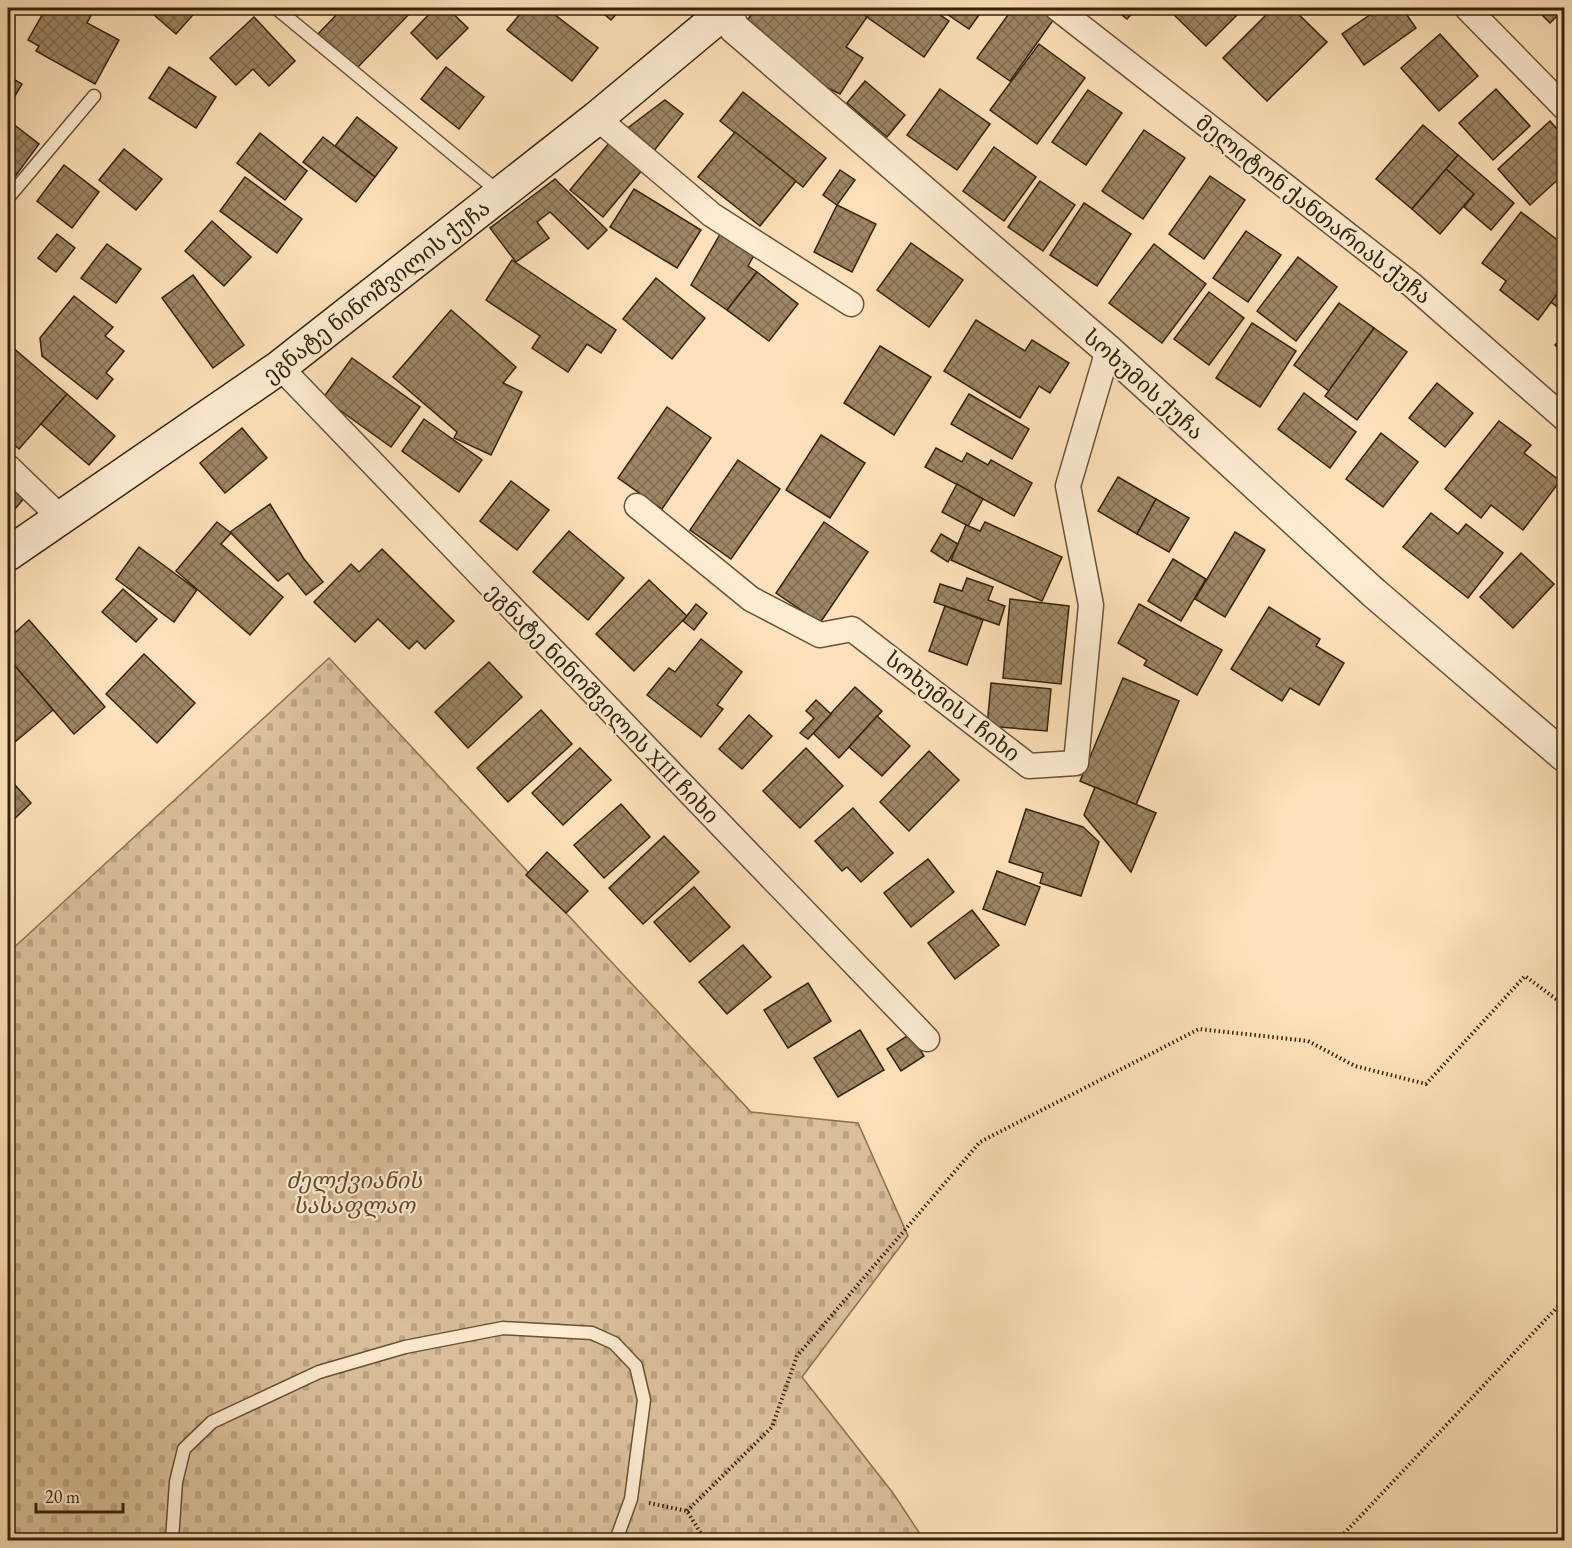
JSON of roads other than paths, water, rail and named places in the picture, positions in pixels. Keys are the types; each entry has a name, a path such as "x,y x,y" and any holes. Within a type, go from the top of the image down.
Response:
{"main road":[{"name":"ეგნატე ნინოშვილის ქუჩა","path":"8,554 280,368 597,118 725,9"}],"street":[{"name":"მელიტონ ქანთარიას ქუჩა","path":"1057,8 1412,285 1564,418"},
{"path":"1467,8 1564,107"},
{"name":"სოხუმის ქუჩა","path":"725,9 734,28 1108,350 1374,593 1564,756"},
{"path":"597,118 712,214 851,304"},
{"name":"სოხუმის I ჩიხი","path":"637,507 751,599 820,635 852,629 1029,766 1076,763 1091,605 1068,486 1108,350"},
{"name":"ეგნატე ნინოშვილის XIII ჩიხი","path":"280,368 927,1039"},
{"path":"8,466 61,518"}],"lane":[{"path":"276,8 501,193"},
{"path":"8,198 94,96"},
{"path":"172,1540 176,1482 184,1449 212,1422 319,1372 405,1347 503,1328 592,1333 614,1342 636,1366 644,1400 631,1499 616,1540"}],"park label":[{"name":"ძელქვიანის სასაფლაო","path":"354,1192"}]}
